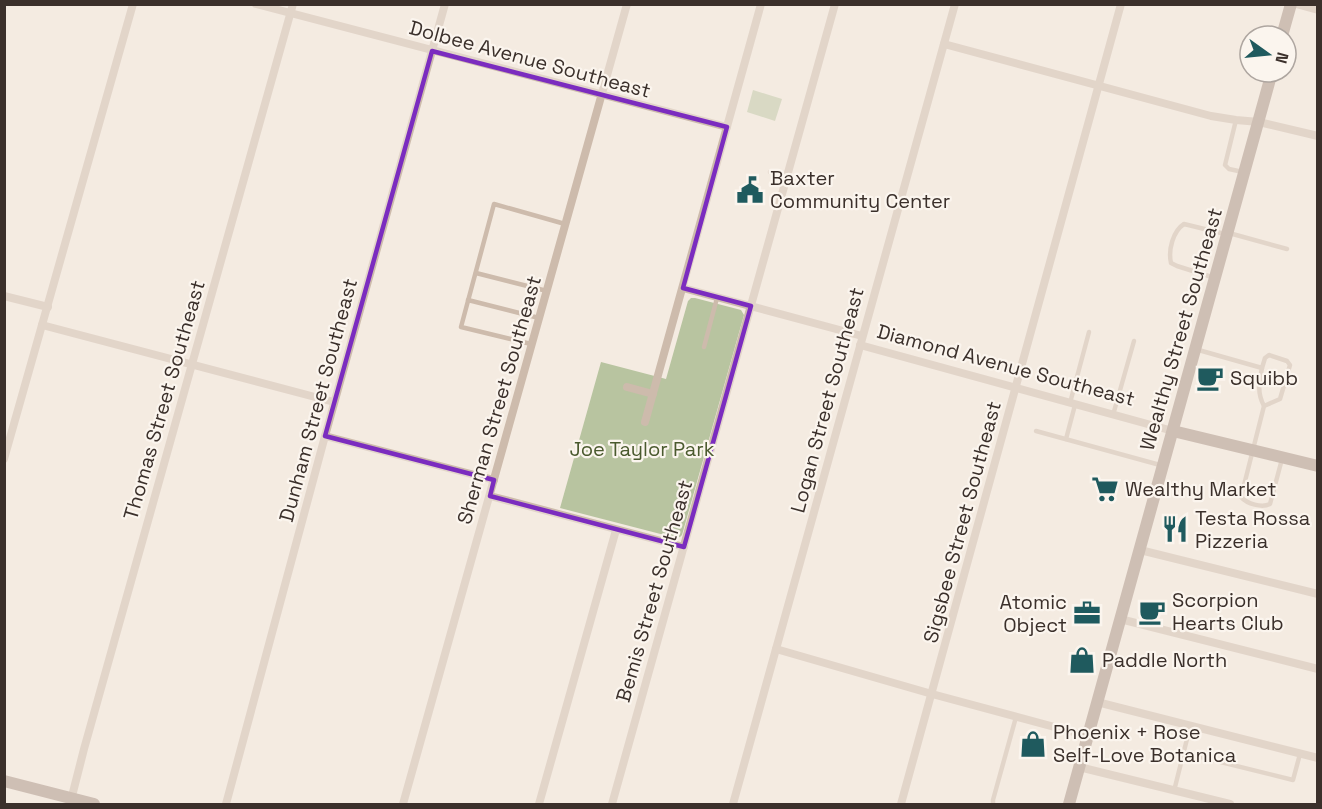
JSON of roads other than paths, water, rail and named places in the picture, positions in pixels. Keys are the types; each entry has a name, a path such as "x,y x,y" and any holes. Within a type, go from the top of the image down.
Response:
{"main road":[{"path":"1285,24 1291,4"},
{"name":"Wealthy Street Southeast","path":"1069,804 1269,84"},
{"name":"Diamond Avenue Southeast","path":"1173,431 1317,466"},
{"path":"4,781 71,802 94,804"}],"street":[{"path":"4,459 133,4"},
{"name":"Dolbee Avenue Southeast","path":"256,4 291,9 432,51 727,127"},
{"name":"Dunham Street Southeast","path":"225,804 445,4"},
{"name":"Sherman Street Southeast","path":"403,804 627,4"},
{"path":"645,422 761,4"},
{"name":"Bemis Street Southeast","path":"612,804 834,4"},
{"name":"Logan Street Southeast","path":"733,804 955,4"},
{"name":"Sigsbee Street Southeast","path":"901,804 1121,4"},
{"path":"1296,4 1317,10"},
{"name":"Thomas Street Southeast","path":"71,802 291,9"},
{"path":"944,44 1211,116 1259,122 1317,136"},
{"name":"Diamond Avenue Southeast","path":"683,288 751,306 1016,388 1173,431"},
{"path":"4,296 48,307"},
{"path":"42,325 334,402"},
{"path":"627,387 653,394"},
{"path":"325,436 494,480"},
{"path":"490,496 684,547"},
{"path":"539,804 616,530"},
{"path":"1140,550 1317,594"},
{"path":"1120,619 1317,669"},
{"path":"776,649 1088,736"},
{"path":"1097,702 1317,758"},
{"path":"1079,767 1230,804"}],"lane":[{"path":"1236,120 1225,165 1229,169 1245,172"},
{"path":"770,172 787,177"},
{"path":"532,344 461,327 494,204 565,224"},
{"path":"1215,278 1171,263 1169,258 1174,234 1180,226 1184,224 1287,249"},
{"path":"476,273 547,291"},
{"path":"704,347 717,297"},
{"path":"468,300 539,318"},
{"path":"1066,439 1089,332"},
{"path":"1113,415 1134,341"},
{"path":"1195,349 1262,368"},
{"path":"1264,406 1280,399 1290,365 1287,361 1269,356 1265,358 1258,388 1264,406 1241,496 1245,501 1265,506 1270,504 1282,458"},
{"path":"1036,431 1163,465"},
{"path":"993,804 1016,717"},
{"path":"1174,791 1191,726"},
{"path":"1184,753 1293,780 1300,754"}],"place":[{"name":"Baxter Community Center","path":"750,190"},
{"name":"Squibb","path":"1210,378"},
{"name":"Wealthy Market","path":"1105,489"},
{"name":"Testa Rossa Pizzeria","path":"1175,529"},
{"name":"Scorpion Hearts Club","path":"1152,612"},
{"name":"Atomic Object","path":"1087,613"},
{"name":"Paddle North","path":"1082,660"},
{"name":"Phoenix + Rose Self-Love Botanica","path":"1033,744"}],"park label":[{"name":"Joe Taylor Park","path":"642,449"}]}
